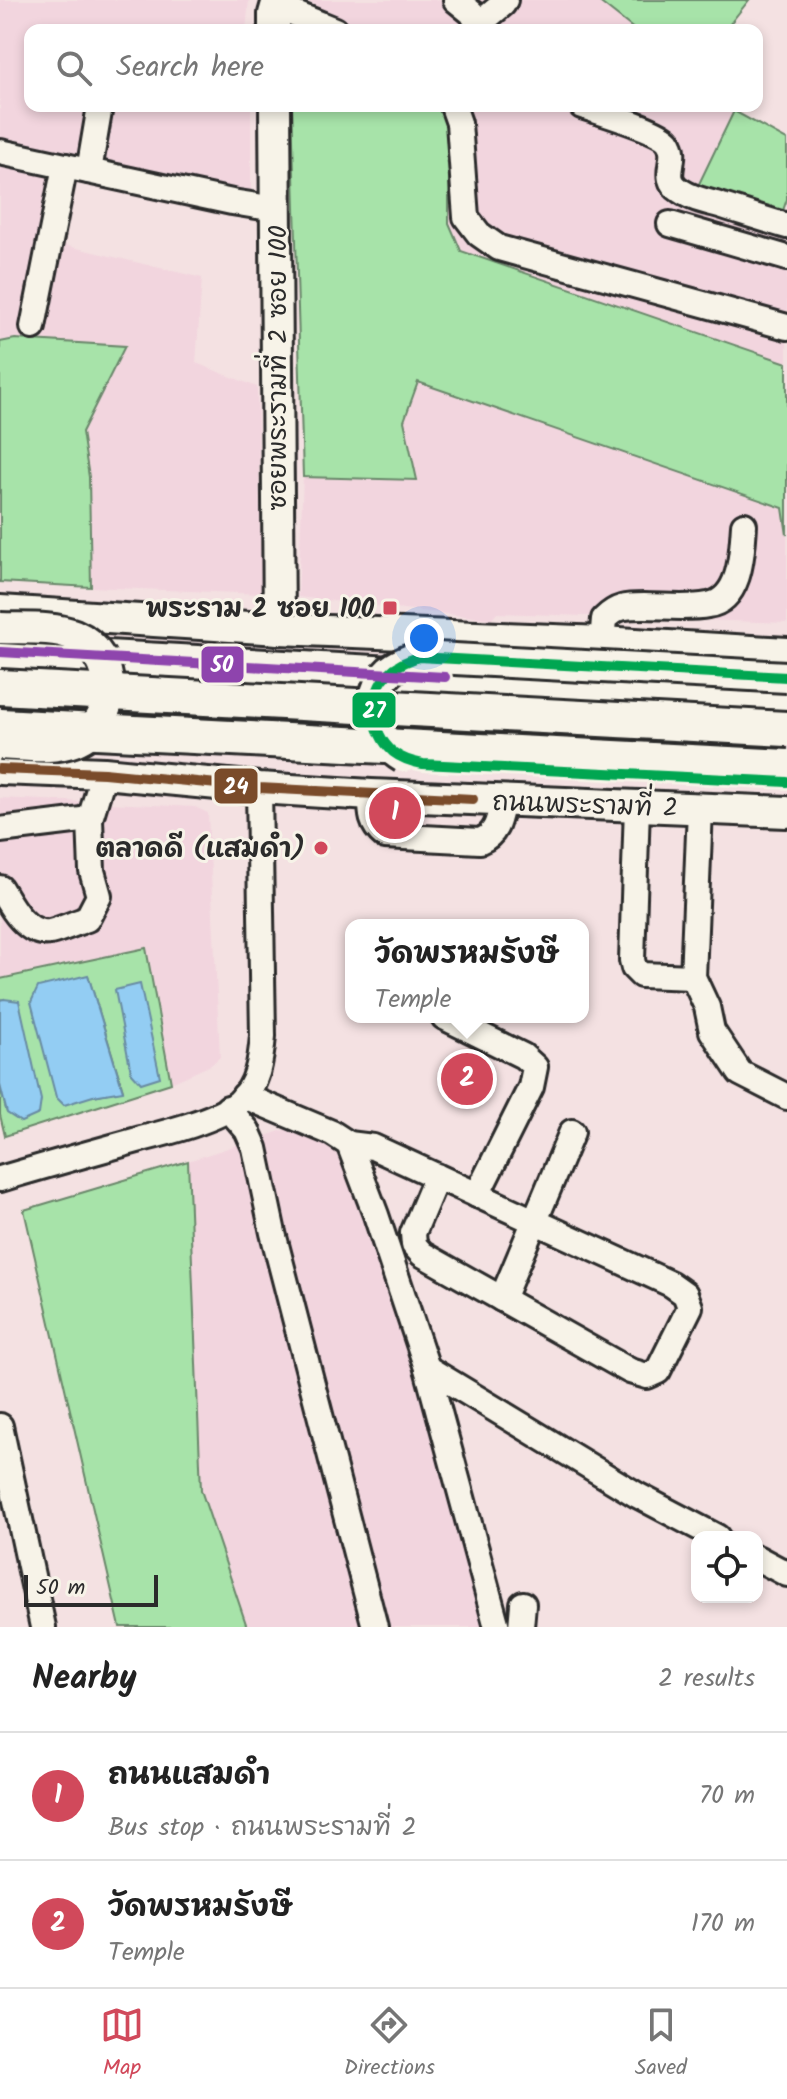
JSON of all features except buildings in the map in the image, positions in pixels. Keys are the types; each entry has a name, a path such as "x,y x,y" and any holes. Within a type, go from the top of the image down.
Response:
{"highway":[{"path":"0,652 787,696"},
{"path":"0,687 787,729"},
{"name":"ถนนพระรามที่ 2","path":"0,719 787,761"},
{"path":"0,726 787,767"}],"main road":[{"name":"ซอยพระรามที่ 2 ซอย 100","path":"275,112 279,629"},
{"path":"0,611 279,629 787,653"},
{"path":"0,628 73,634 97,652 110,683 102,718 77,740 61,745 0,744"},
{"path":"787,677 418,657 388,673 379,687 374,712 375,725 382,740 408,761 423,764 787,782"},
{"name":"ถนนพระรามที่ 2","path":"0,769 104,773 371,795 787,812"}],"street":[{"path":"456,0 472,13 478,24"},
{"path":"483,24 505,0"},
{"path":"276,12 315,24"},
{"path":"33,327 77,169 98,112"},
{"path":"455,112 459,123 466,217 479,234 499,248 787,327"},
{"path":"599,112 657,133 668,142 673,157 669,174 671,183 681,191 787,226"},
{"path":"0,152 276,209"},
{"path":"670,224 787,258"},
{"path":"602,642 604,619 615,609 711,605 723,598 739,571 744,525"},
{"path":"0,888 13,910 30,928 47,933 87,919 99,896 92,871 90,819 104,773"},
{"path":"0,1179 176,1130 236,1102 253,1085 263,1036 259,788"},
{"path":"371,795 372,820 377,830 385,836 480,841 490,837 496,828 503,800"},
{"path":"637,806 634,968 641,975 693,977"},
{"path":"700,809 693,977 707,1007 712,1031 740,1073 787,1097"},
{"path":"0,830 90,819"},
{"path":"456,1023 523,1056 535,1067 531,1087 477,1195"},
{"path":"236,1102 332,1133 349,1144 373,1147 437,1176 671,1284 685,1294 690,1307 658,1371 647,1376 630,1371 422,1254 414,1245 413,1233 437,1176"},
{"path":"236,1102 255,1148 277,1248 375,1627"},
{"path":"502,1299 572,1132"},
{"path":"349,1144 427,1368 497,1627"},
{"path":"427,1368 637,1495 706,1531"},
{"path":"0,1426 43,1627"},
{"path":"763,1561 787,1574"}],"shaded area":[{"path":"0,0 249,0 247,24 24,24 24,112 251,112 251,213 75,183 64,245 202,278 196,363 257,387 262,594 91,587 89,477 82,432 124,346 15,339 0,342"},
{"path":"306,0 597,0 627,24 345,24"},
{"path":"461,112 734,112 697,188 787,221 787,363 461,251 449,224 449,134"},
{"path":"417,382 783,508 787,535 787,623 497,613 492,619 298,597 303,477 416,480 404,421"},
{"path":"0,798 195,807 208,813 220,1057 211,1065 171,1083 146,948 0,979"},
{"path":"293,1127 339,1147 414,1364 482,1627 247,1627 201,1490 188,1161"}],"green space":[{"path":"597,0 749,0 730,24 627,24"},
{"path":"292,112 467,112 472,121 449,135 449,223 461,251 787,363 787,535 783,508 418,382 404,421 417,480 303,477"},
{"path":"734,112 787,140 787,199 780,219 697,188"},
{"path":"15,339 125,346 82,432 89,477 91,587 0,582 0,342"},
{"path":"146,948 171,1083 5,1136 0,1115 0,1085 7,1113 4,999 0,1000 0,979","holes":["88,975 123,1090 93,1096"]},
{"path":"188,1161 201,1490 247,1627 120,1627 24,1210"}],"water":[{"path":"88,975 123,1091 64,1105 56,1097 31,1002 38,987"},
{"path":"140,984 160,1077 141,1083 131,1072 115,990"},
{"path":"0,1000 19,1001 41,1100 39,1114 21,1122 7,1113 0,1085"}],"transit line":[{"name":"50","path":"0,652 445,677"},
{"name":"27","path":"787,677 418,657 390,672 378,691 374,712 385,744 400,757 423,764 787,782"},
{"name":"24","path":"0,769 104,773 259,788 473,799"}],"place":[{"name":"พระราม 2 ซอย 100","path":"390,608"},
{"name":"ถนนแสมดำ","path":"395,813"},
{"name":"ตลาดดี (แสมดำ)","path":"321,848"},
{"name":"วัดพรหมรังษี","path":"467,1079"}]}
